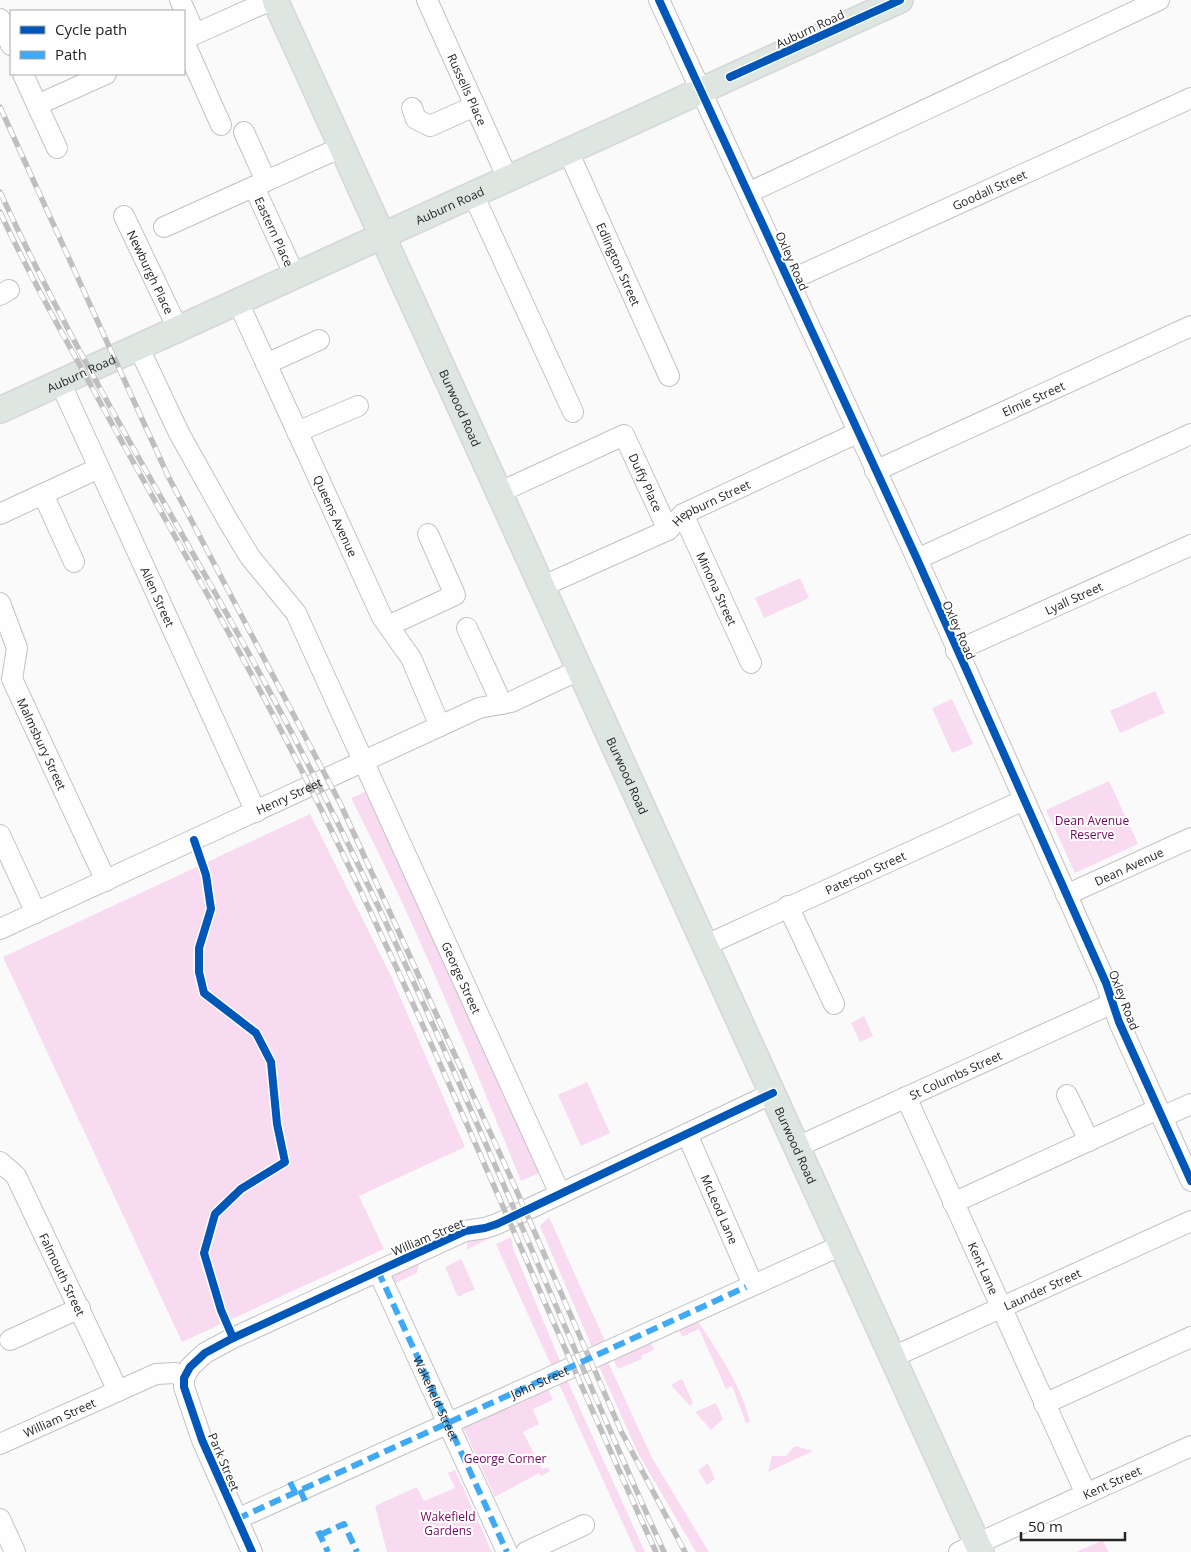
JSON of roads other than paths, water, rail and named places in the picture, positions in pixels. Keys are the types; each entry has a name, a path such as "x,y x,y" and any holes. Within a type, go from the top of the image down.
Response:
{"main road":[{"name":"Burwood Road","path":"275,0 498,494 893,1357 973,1549"},
{"name":"Auburn Road","path":"0,410 900,0"}],"street":[{"path":"188,38 270,0"},
{"name":"Russells Place","path":"427,0 508,178"},
{"name":"Oxley Road","path":"659,0 857,434 917,559 956,651 1066,895 1113,1003 1119,1022 1191,1181"},
{"path":"748,193 1159,0"},
{"path":"0,19 10,43"},
{"path":"185,24 188,38 221,125"},
{"path":"24,75 42,103 57,148"},
{"path":"42,103 104,75"},
{"name":"Goodall Street","path":"788,281 1191,98"},
{"path":"412,108 416,119 430,126 475,106"},
{"name":"Eastern Place","path":"244,132 260,184 295,276"},
{"path":"164,228 342,147"},
{"name":"Edlington Street","path":"568,151 669,376"},
{"path":"473,194 573,412"},
{"name":"Newburgh Place","path":"124,216 178,329"},
{"name":"Queens Avenue","path":"238,302 382,617 411,658 440,726"},
{"name":"Elmie Street","path":"875,471 1191,326"},
{"path":"266,364 318,340"},
{"name":"George Street","path":"138,346 179,433 227,519 250,557 296,613 560,1194"},
{"name":"Allen Street","path":"60,382 256,812"},
{"path":"297,432 358,406"},
{"name":"Hepburn Street","path":"541,587 668,530 683,514 857,434"},
{"path":"917,559 1191,434"},
{"name":"Duffy Place","path":"498,494 624,435 668,530"},
{"path":"0,514 99,468"},
{"path":"43,494 74,562"},
{"name":"Minona Street","path":"683,514 751,663"},
{"path":"388,626 455,595 428,534"},
{"name":"Lyall Street","path":"956,651 1191,545"},
{"name":"Malmsbury Street","path":"0,603 17,648 12,679 106,881"},
{"path":"467,628 502,704"},
{"name":"Henry Street","path":"0,929 479,708 511,702 579,670"},
{"name":"Paterson Street","path":"706,945 1024,800"},
{"path":"0,835 36,913"},
{"name":"Dean Avenue","path":"1066,895 1191,838"},
{"path":"788,906 834,1004"},
{"name":"St Columbs Street","path":"797,1147 1113,1003"},
{"name":"William Street","path":"0,1444 156,1374 179,1375 180,1363 189,1355 233,1338 465,1231 486,1228 773,1093"},
{"path":"1067,1095 1089,1141"},
{"name":"Kent Lane","path":"906,1097 1086,1494"},
{"path":"953,1203 1089,1141 1160,1113 1191,1104"},
{"name":"McLeod Lane","path":"687,1134 749,1286"},
{"name":"Falmouth Street","path":"0,1162 16,1176 118,1391"},
{"name":"Launder Street","path":"893,1357 1191,1221"},
{"name":"John Street","path":"237,1519 842,1245"},
{"name":"Wakefield Street","path":"378,1271 507,1552"},
{"path":"10,1340 80,1308"},
{"path":"1044,1404 1191,1337"},
{"name":"Park Street","path":"179,1375 173,1385 175,1392 202,1440 252,1552"},
{"name":"Kent Street","path":"973,1549 1191,1446"},
{"path":"0,1521 15,1552"},
{"path":"526,1552 584,1525"}],"railway":[{"path":"0,107 168,476 340,803 515,1187 621,1431 685,1552"},
{"path":"0,192 35,266 73,338 233,624 310,768 358,864 448,1059 664,1552"},
{"path":"0,212 51,312 277,722 350,869 440,1063 656,1552"}],"park label":[{"name":"Dean Avenue Reserve","path":"1092,827"},
{"name":"George Corner","path":"505,1458"},
{"name":"Wakefield Gardens","path":"448,1523"}]}
